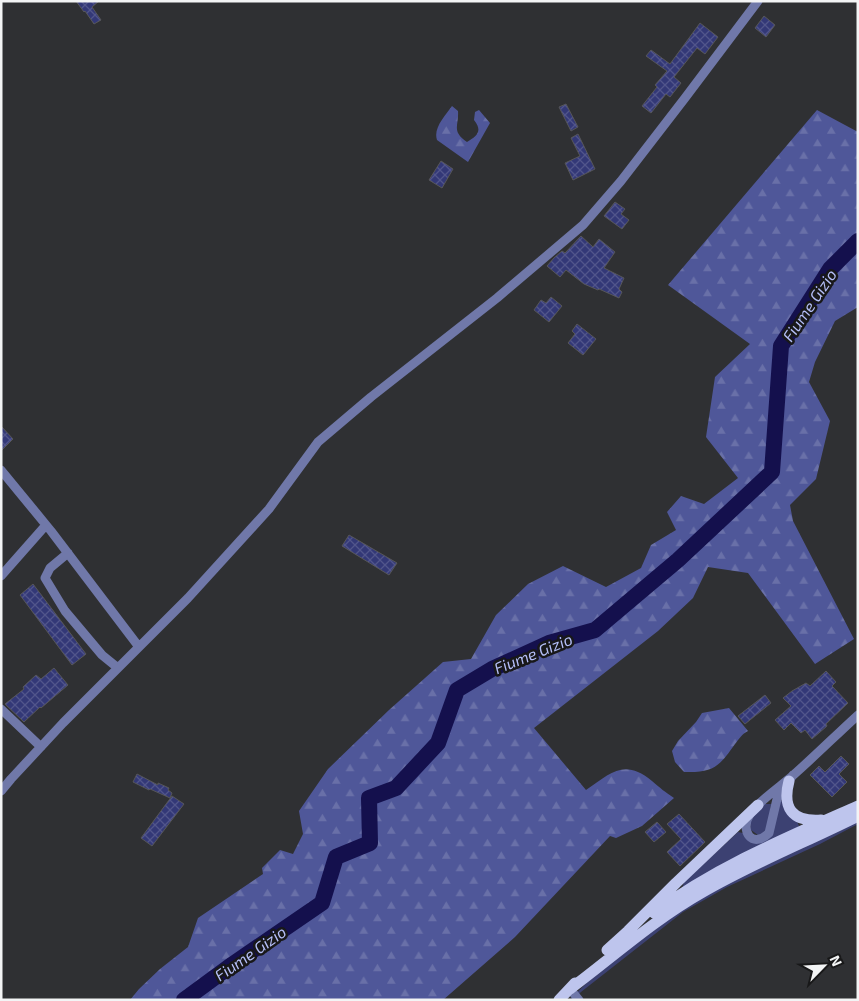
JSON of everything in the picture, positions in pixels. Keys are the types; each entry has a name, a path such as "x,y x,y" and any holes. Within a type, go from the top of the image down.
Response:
{"main road":[{"path":"791,778 786,790 786,797 792,812 799,818 806,820 828,819"},
{"path":"570,989 584,970 628,931 758,805"},
{"path":"628,931 670,901 715,873 858,806"},
{"path":"559,1000 620,949 696,896 742,871 858,816"}],"street":[{"path":"1,791 62,723 188,598 269,509 318,442 497,298 583,225 686,98 758,1"},
{"path":"1,470 46,525 139,648"},
{"path":"1,576 46,525"},
{"path":"68,554 50,568 45,578 65,611 102,655 118,668"},
{"path":"1,709 41,747"},
{"path":"791,778 776,799 769,833 762,838 752,838 748,835 746,827 751,814 758,805 791,778 858,715"},
{"path":"570,989 579,1000"}],"shaded area":[{"path":"779,799 791,810 796,818 799,826 795,830 682,889 684,882 738,832 743,833 749,840 764,841"},
{"path":"764,804 771,804 768,827 764,833 758,835 751,830 750,826 754,816"},
{"path":"858,821 858,824 820,844 727,887 683,912 573,1000 569,1000 597,973 682,908 716,889"}],"green space":[{"path":"452,106 458,111 457,131 467,142 478,133 478,127 474,120 475,112 479,110 490,123 468,162 437,140 438,127"},
{"path":"817,110 858,132 858,307 835,321 815,362 809,382 830,421 816,479 790,505 793,521 854,639 815,664 748,573 708,567 693,598 658,631 534,728 586,790 610,774 625,769 642,774 674,798 642,826 616,838 610,836 515,937 443,1000 130,1000 160,969 188,947 198,918 263,874 262,868 280,850 293,854 303,834 299,811 328,769 389,710 443,662 471,659 496,615 528,584 563,566 606,587 641,568 651,545 676,530 667,512 681,496 704,504 738,478 706,437 715,377 750,344 668,285"},
{"path":"729,708 748,731 714,767 709,770 684,772 675,762 672,751 678,741 702,713"}],"building":[{"path":"76,1 99,1 92,7 101,20 94,24"},
{"path":"764,16 775,25 766,37 755,28"},
{"path":"700,23 718,37 705,54 697,48 674,77 681,83 670,97 666,94 651,113 642,106 657,87 655,85 667,71 646,56 651,50 670,64"},
{"path":"566,104 578,127 571,131 559,107"},
{"path":"578,134 595,169 573,180 565,163 580,156 571,138"},
{"path":"441,161 453,169 442,188 429,180"},
{"path":"615,202 625,209 621,214 629,220 622,229 604,216"},
{"path":"581,236 593,247 599,239 615,252 604,268 624,278 619,289 622,292 619,298 584,284 566,270 560,277 547,266 562,251 565,253"},
{"path":"551,297 562,306 549,322 534,310 541,300 546,303"},
{"path":"577,324 596,339 583,355 568,343 575,334 572,331"},
{"path":"1,426 13,439 1,451"},
{"path":"349,535 397,563 389,575 342,546"},
{"path":"33,584 86,654 72,665 20,595"},
{"path":"54,668 68,685 24,722 5,704 24,689 23,687 36,675 41,679"},
{"path":"826,671 836,682 832,686 848,703 812,739 805,730 801,733 791,723 784,730 775,720 791,706 783,698 806,683 810,686"},
{"path":"765,695 771,703 745,724 738,716"},
{"path":"841,756 849,764 839,774 847,782 832,797 810,775 819,766 825,772"},
{"path":"137,774 158,785 158,783 169,788 168,790 172,793 170,798 133,782"},
{"path":"172,796 184,804 152,846 141,838"},
{"path":"679,814 705,842 680,866 667,852 681,839 667,824"},
{"path":"657,822 666,832 654,842 645,832"}],"waterway":[{"name":"Fiume Gizio","path":"184,1000 322,903 336,857 370,843 369,798 396,788 438,743 457,690 492,669 549,643 595,630 678,560 772,472 781,346 830,269 858,241"}]}
